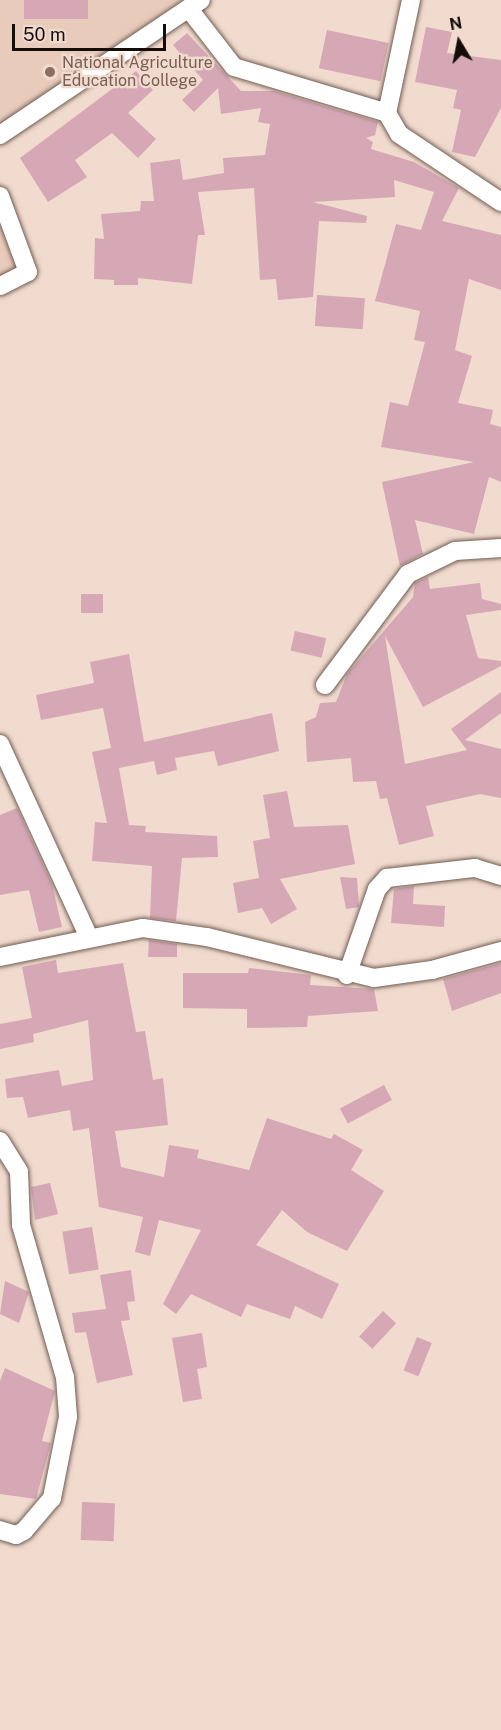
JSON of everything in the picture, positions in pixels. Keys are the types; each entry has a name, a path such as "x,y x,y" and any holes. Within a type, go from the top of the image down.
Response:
{"street":[{"path":"411,0 387,113 399,134 501,202"},
{"path":"0,135 195,4 234,67 387,113"},
{"path":"0,196 28,272 0,286"},
{"path":"325,685 408,574 455,550 501,548"},
{"path":"0,744 88,935"},
{"path":"347,975 377,889 387,878 475,868 501,876"},
{"path":"0,957 88,935 142,928 207,937 347,975 374,978 432,970 501,951"},
{"path":"0,1141 19,1172 21,1225 65,1377 68,1416 52,1498 24,1531 16,1535 0,1530"}],"shaded area":[{"name":"National Agriculture Education College","path":"0,0 201,0 0,145"},
{"path":"0,181 29,256 0,286"}],"building":[{"path":"24,0 88,0 88,19 24,19"},
{"path":"426,27 452,32 447,53 501,60 501,108 475,157 452,152 461,110 453,108 457,90 415,82"},
{"path":"327,30 389,43 381,81 319,68"},
{"path":"187,33 241,91 274,91 378,122 375,135 366,138 373,142 371,149 414,162 459,188 442,221 501,235 501,290 469,279 455,350 472,356 458,403 493,410 490,424 501,427 501,482 489,477 474,534 415,520 423,554 400,566 382,482 474,462 381,447 390,402 408,406 425,342 414,340 420,311 375,301 396,224 421,230 434,192 394,180 395,197 313,202 367,216 366,223 319,221 313,297 278,300 276,279 260,280 254,188 198,192 205,235 198,235 192,284 138,278 138,285 114,285 114,280 94,279 95,238 104,239 101,214 140,211 141,201 154,201 150,163 180,159 183,180 224,173 223,158 265,155 270,124 258,122 261,108 221,114 218,88 194,112 182,100 203,80 173,45"},
{"path":"136,71 153,90 128,113 156,139 138,158 112,133 75,160 87,177 48,202 20,158"},
{"path":"317,295 365,298 363,329 315,326"},
{"path":"428,577 430,589 480,583 482,599 501,604 501,610 466,615 478,658 501,661 501,666 423,707 385,636 405,764 467,750 451,729 501,692 501,713 465,740 501,749 501,798 480,794 426,806 434,836 399,845 387,798 380,799 376,781 353,782 351,758 307,762 305,722 316,717 320,703 336,702 347,674 413,597 415,583"},
{"path":"81,594 103,594 103,613 81,613"},
{"path":"295,631 326,638 322,658 291,650"},
{"path":"129,654 144,742 272,713 279,751 218,766 214,751 175,758 177,770 157,775 154,761 119,768 129,825 146,826 145,832 217,836 218,857 182,858 176,921 150,918 152,866 92,861 95,822 107,823 92,752 111,748 103,708 41,720 36,695 94,683 90,662"},
{"path":"287,791 294,827 348,825 355,864 280,879 297,909 271,924 262,908 238,913 233,883 259,878 253,841 270,838 263,795"},
{"path":"17,808 52,884 62,927 39,932 29,890 0,895 0,815"},
{"path":"340,877 357,878 359,907 346,909"},
{"path":"414,886 413,904 445,906 444,927 391,923 394,889"},
{"path":"149,940 177,944 177,957 148,957"},
{"path":"56,960 58,973 123,963 136,1032 145,1031 153,1080 163,1078 168,1125 115,1131 121,1167 164,1177 169,1145 199,1150 197,1158 249,1170 267,1118 331,1139 334,1134 363,1150 351,1170 384,1191 347,1251 307,1232 282,1210 256,1245 339,1284 322,1319 295,1306 290,1319 247,1304 241,1317 191,1294 176,1314 163,1304 201,1230 159,1220 150,1256 135,1252 143,1217 99,1207 89,1128 73,1131 70,1110 28,1118 23,1097 7,1098 5,1079 59,1070 62,1086 93,1080 88,1020 33,1034 34,1042 0,1049 0,1024 32,1018 22,967"},
{"path":"501,963 501,993 452,1011 443,979"},
{"path":"249,968 311,975 310,985 374,989 378,1011 308,1016 307,1027 247,1028 247,1009 183,1008 183,973 248,973"},
{"path":"384,1085 392,1100 348,1123 340,1108"},
{"path":"50,1183 58,1214 35,1220 31,1187"},
{"path":"92,1227 99,1269 69,1274 62,1232"},
{"path":"131,1270 135,1301 127,1302 130,1320 121,1321 133,1375 97,1383 86,1332 75,1333 72,1313 106,1309 100,1275"},
{"path":"5,1281 29,1292 19,1323 0,1314"},
{"path":"383,1311 396,1323 372,1349 359,1337"},
{"path":"202,1333 207,1367 197,1369 202,1399 183,1402 172,1338"},
{"path":"417,1337 432,1343 418,1376 404,1370"},
{"path":"5,1368 55,1391 42,1441 51,1443 36,1499 0,1494 0,1381"},
{"path":"82,1502 115,1503 114,1541 81,1540"}],"place":[{"name":"National Agriculture Education College","path":"50,72"}]}
